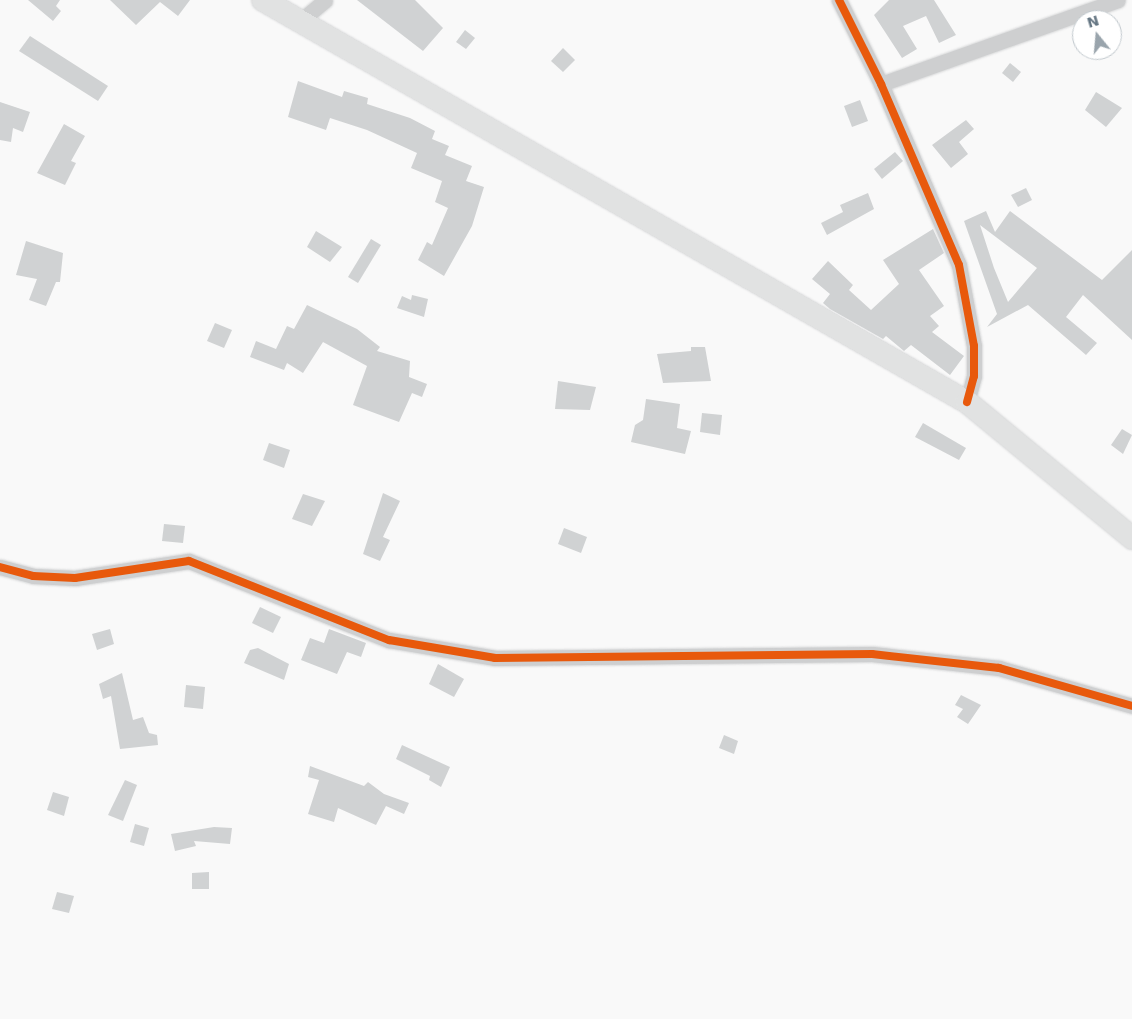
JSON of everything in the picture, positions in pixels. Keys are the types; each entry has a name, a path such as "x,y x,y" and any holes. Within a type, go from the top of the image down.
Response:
{"main road":[{"path":"263,0 298,23 967,402 1132,538"}],"street":[{"path":"298,23 325,0"},
{"path":"839,0 881,84 959,266 974,346 974,376 967,402"},
{"path":"881,84 1118,0"},
{"path":"0,567 33,576 75,578 189,561 389,640 495,658 881,654 999,668 1132,706"}],"building":[{"path":"28,0 60,0 56,6 61,11 53,21"},
{"path":"110,0 190,0 178,16 160,2 136,25"},
{"path":"357,0 415,0 443,28 423,51"},
{"path":"889,0 934,0 956,35 939,43 926,16 903,26 917,49 902,58 874,15"},
{"path":"465,30 475,38 466,49 456,42"},
{"path":"30,36 108,86 98,101 19,51"},
{"path":"563,48 575,60 563,72 551,61"},
{"path":"1010,63 1021,72 1013,82 1002,73"},
{"path":"298,81 342,97 344,91 368,98 367,104 410,118 435,131 432,139 449,146 445,155 472,166 466,181 484,187 472,226 444,276 418,260 427,242 432,245 448,208 435,202 442,181 411,168 417,153 367,130 330,118 326,130 288,117"},
{"path":"1096,92 1122,108 1106,127 1085,110"},
{"path":"860,100 868,121 852,127 844,106"},
{"path":"0,102 30,112 23,132 13,128 11,142 0,140"},
{"path":"966,120 974,129 959,142 968,154 951,168 932,145"},
{"path":"64,124 85,136 71,161 76,163 65,185 37,173"},
{"path":"895,152 903,161 882,179 874,169"},
{"path":"1026,188 1032,200 1018,207 1011,195"},
{"path":"868,193 874,209 827,235 821,223 843,212 840,205"},
{"path":"986,211 995,232 1010,211 1102,280 1132,250 1132,340 1083,295 1066,317 1097,343 1086,355 1028,305 987,327 997,314 964,221","holes":["980,225 1037,268 1008,302 994,268"]},
{"path":"933,229 944,253 919,270 944,306 930,316 939,326 932,332 964,356 950,375 911,345 904,351 886,336 883,339 830,309 823,303 830,294 812,279 828,261 853,285 849,290 871,310 899,284 883,260"},
{"path":"316,231 342,247 330,262 307,247"},
{"path":"371,239 381,245 358,283 348,277"},
{"path":"26,241 63,253 60,282 56,282 46,306 29,300 37,279 16,275"},
{"path":"412,295 428,299 424,317 397,308 402,296 411,300"},
{"path":"307,305 357,329 380,347 377,351 410,361 409,377 427,384 422,397 412,393 399,422 353,405 367,366 323,342 303,373 287,363 284,370 250,357 256,341 276,349 287,326 294,329"},
{"path":"215,323 232,330 224,348 207,341"},
{"path":"691,347 705,347 711,381 663,383 657,354 691,351"},
{"path":"558,381 596,387 590,410 555,409"},
{"path":"646,399 680,404 677,428 691,431 685,454 631,442 635,425 643,420"},
{"path":"702,413 722,415 720,435 700,432"},
{"path":"923,423 966,448 959,460 915,437"},
{"path":"1122,429 1132,435 1123,454 1111,445"},
{"path":"269,443 290,450 284,468 263,460"},
{"path":"383,493 400,501 383,537 390,540 380,561 363,554"},
{"path":"303,494 325,501 312,526 292,519"},
{"path":"164,524 185,526 183,543 162,541"},
{"path":"564,528 587,537 581,553 558,544"},
{"path":"260,607 281,617 273,633 252,623"},
{"path":"110,629 114,644 97,650 92,634"},
{"path":"329,629 366,643 361,657 347,652 337,674 301,660 310,638 324,643"},
{"path":"258,648 289,664 284,680 244,663 250,650"},
{"path":"438,664 464,679 454,697 429,684"},
{"path":"122,673 133,720 143,717 149,733 157,735 158,745 120,749 111,696 103,699 99,684"},
{"path":"186,685 205,687 203,709 184,707"},
{"path":"961,695 981,705 968,724 957,717 963,709 955,705"},
{"path":"724,735 738,741 734,754 719,748"},
{"path":"402,745 450,767 441,787 429,780 430,776 396,759"},
{"path":"310,766 364,786 368,782 384,794 409,803 404,814 386,806 376,825 338,808 334,822 308,814 319,780 308,777"},
{"path":"125,780 137,785 123,821 108,815"},
{"path":"53,792 69,797 64,816 47,810"},
{"path":"135,824 149,828 144,846 130,842"},
{"path":"214,827 232,828 230,844 194,841 196,846 175,851 171,834"},
{"path":"209,872 209,889 192,889 192,873"},
{"path":"57,892 74,896 69,913 52,909"}],"cycle path":[{"path":"839,0 881,84 959,265 974,346 974,376 967,402"},
{"path":"0,567 33,576 75,578 189,561 389,640 495,658 872,654 999,668 1132,706"}]}
